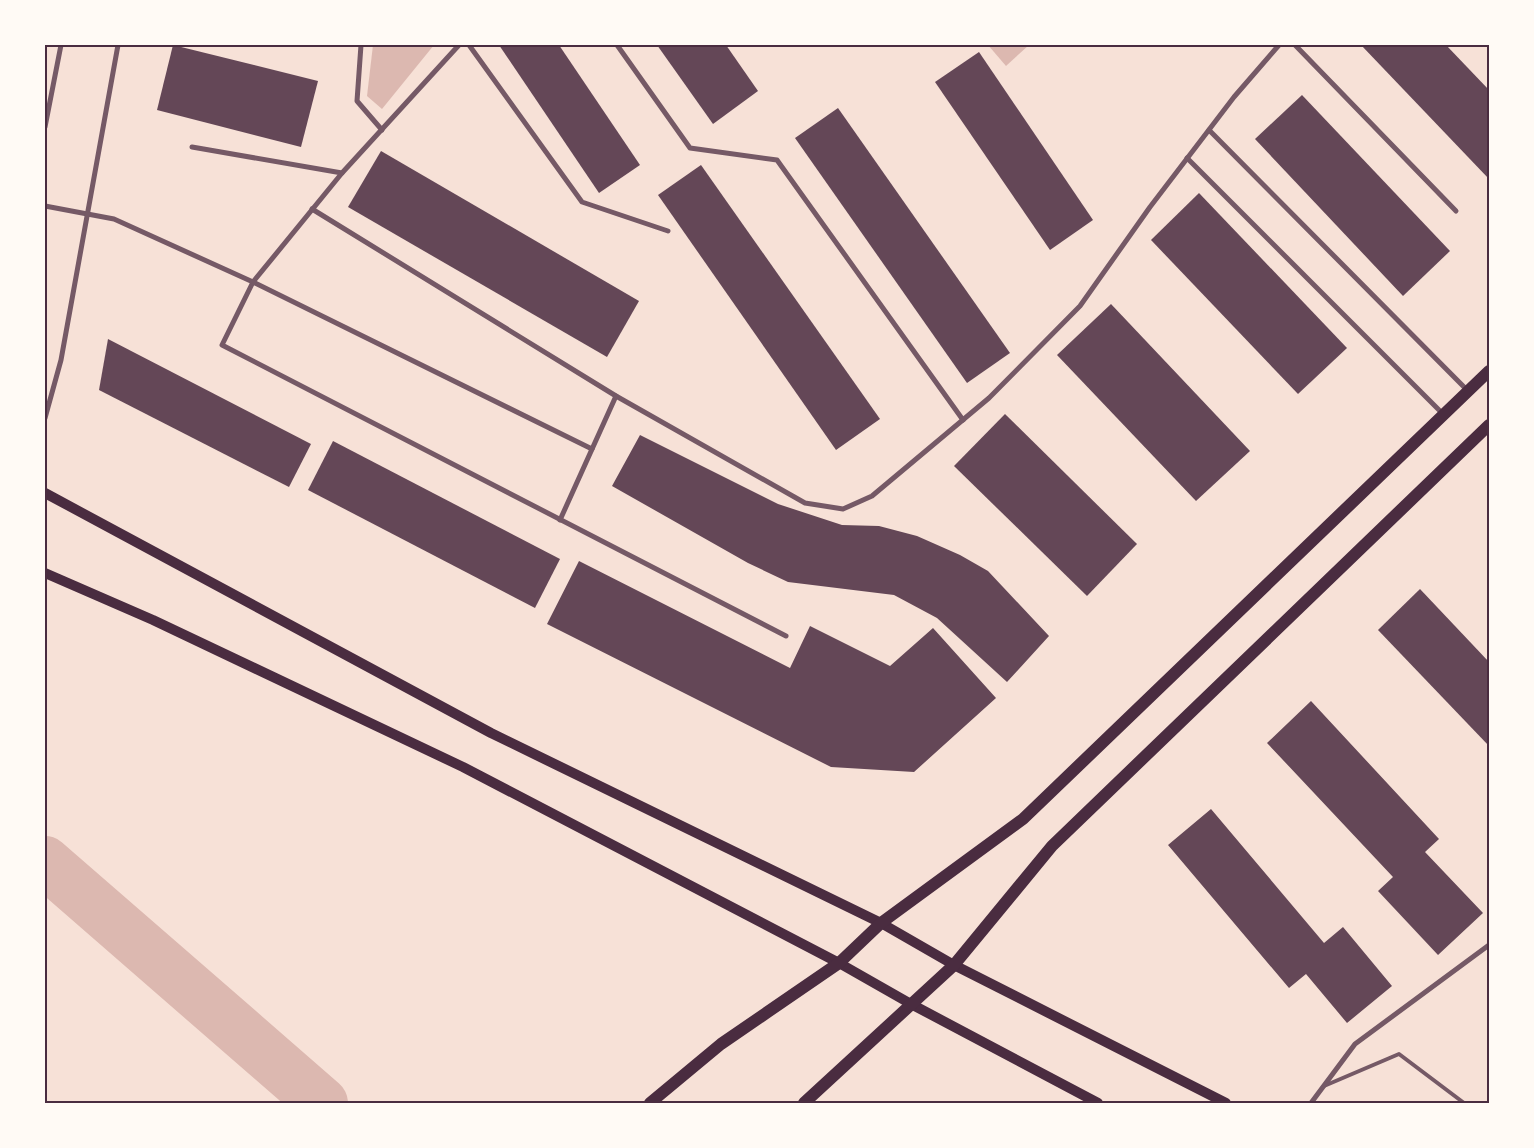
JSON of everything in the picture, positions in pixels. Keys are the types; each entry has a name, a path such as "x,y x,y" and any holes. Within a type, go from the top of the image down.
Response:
{"main road":[{"path":"650,1103 721,1044 839,963 881,923 1023,819 1489,371"},
{"path":"804,1103 954,965 1052,846 1489,425"},
{"path":"45,493 491,733 881,923 954,965 1226,1103"},
{"path":"45,573 153,620 464,767 839,963 911,1004 1098,1103"}],"street":[{"path":"45,127 61,45"},
{"path":"45,418 61,360 118,45"},
{"path":"361,45 357,101 382,130"},
{"path":"459,45 342,173 252,282 222,345 786,636"},
{"path":"469,45 582,202 668,231"},
{"path":"617,45 690,148 777,160 963,420"},
{"path":"312,209 616,396 805,503 844,510 872,496 989,398 1080,306 1150,206 1234,97 1279,45"},
{"path":"1295,45 1456,211"},
{"path":"1209,130 1468,391"},
{"path":"192,148 342,173"},
{"path":"1187,158 1443,415"},
{"path":"45,206 114,219 252,282 592,449"},
{"path":"560,520 616,396"},
{"path":"1311,1103 1355,1044 1489,945"}],"lane":[{"path":"1323,1087 1399,1054 1464,1103"}],"shaded area":[{"path":"373,45 434,45 382,109 367,96"},
{"path":"988,45 1029,45 1006,66"}],"building":[{"path":"173,45 318,81 301,147 157,110"},
{"path":"499,45 559,45 640,165 599,193"},
{"path":"657,45 726,45 758,91 713,124"},
{"path":"1361,45 1446,45 1489,90 1489,179"},
{"path":"979,52 1093,220 1050,250 935,82"},
{"path":"1302,95 1450,251 1403,296 1255,139"},
{"path":"838,108 1010,353 967,383 795,138"},
{"path":"381,151 639,301 607,357 348,207"},
{"path":"701,165 880,419 836,450 658,195"},
{"path":"1199,193 1347,348 1298,394 1151,240"},
{"path":"1111,304 1250,451 1196,501 1057,355"},
{"path":"108,339 311,444 289,487 99,390"},
{"path":"1005,414 1137,544 1087,596 954,466"},
{"path":"640,435 778,504 842,525 879,526 917,536 960,555 988,571 1049,636 1007,682 937,618 894,595 788,582 748,563 612,486"},
{"path":"333,441 560,559 535,608 308,490"},
{"path":"579,561 790,668 810,626 890,666 933,628 996,698 914,772 831,767 547,624"},
{"path":"1420,589 1489,662 1489,746 1378,630"},
{"path":"1311,701 1439,839 1425,852 1483,913 1438,955 1378,891 1393,877 1267,743"},
{"path":"1211,809 1324,943 1343,927 1392,986 1347,1023 1306,974 1289,988 1168,845"}],"waterway":[{"path":"45,862 322,1103"}]}
